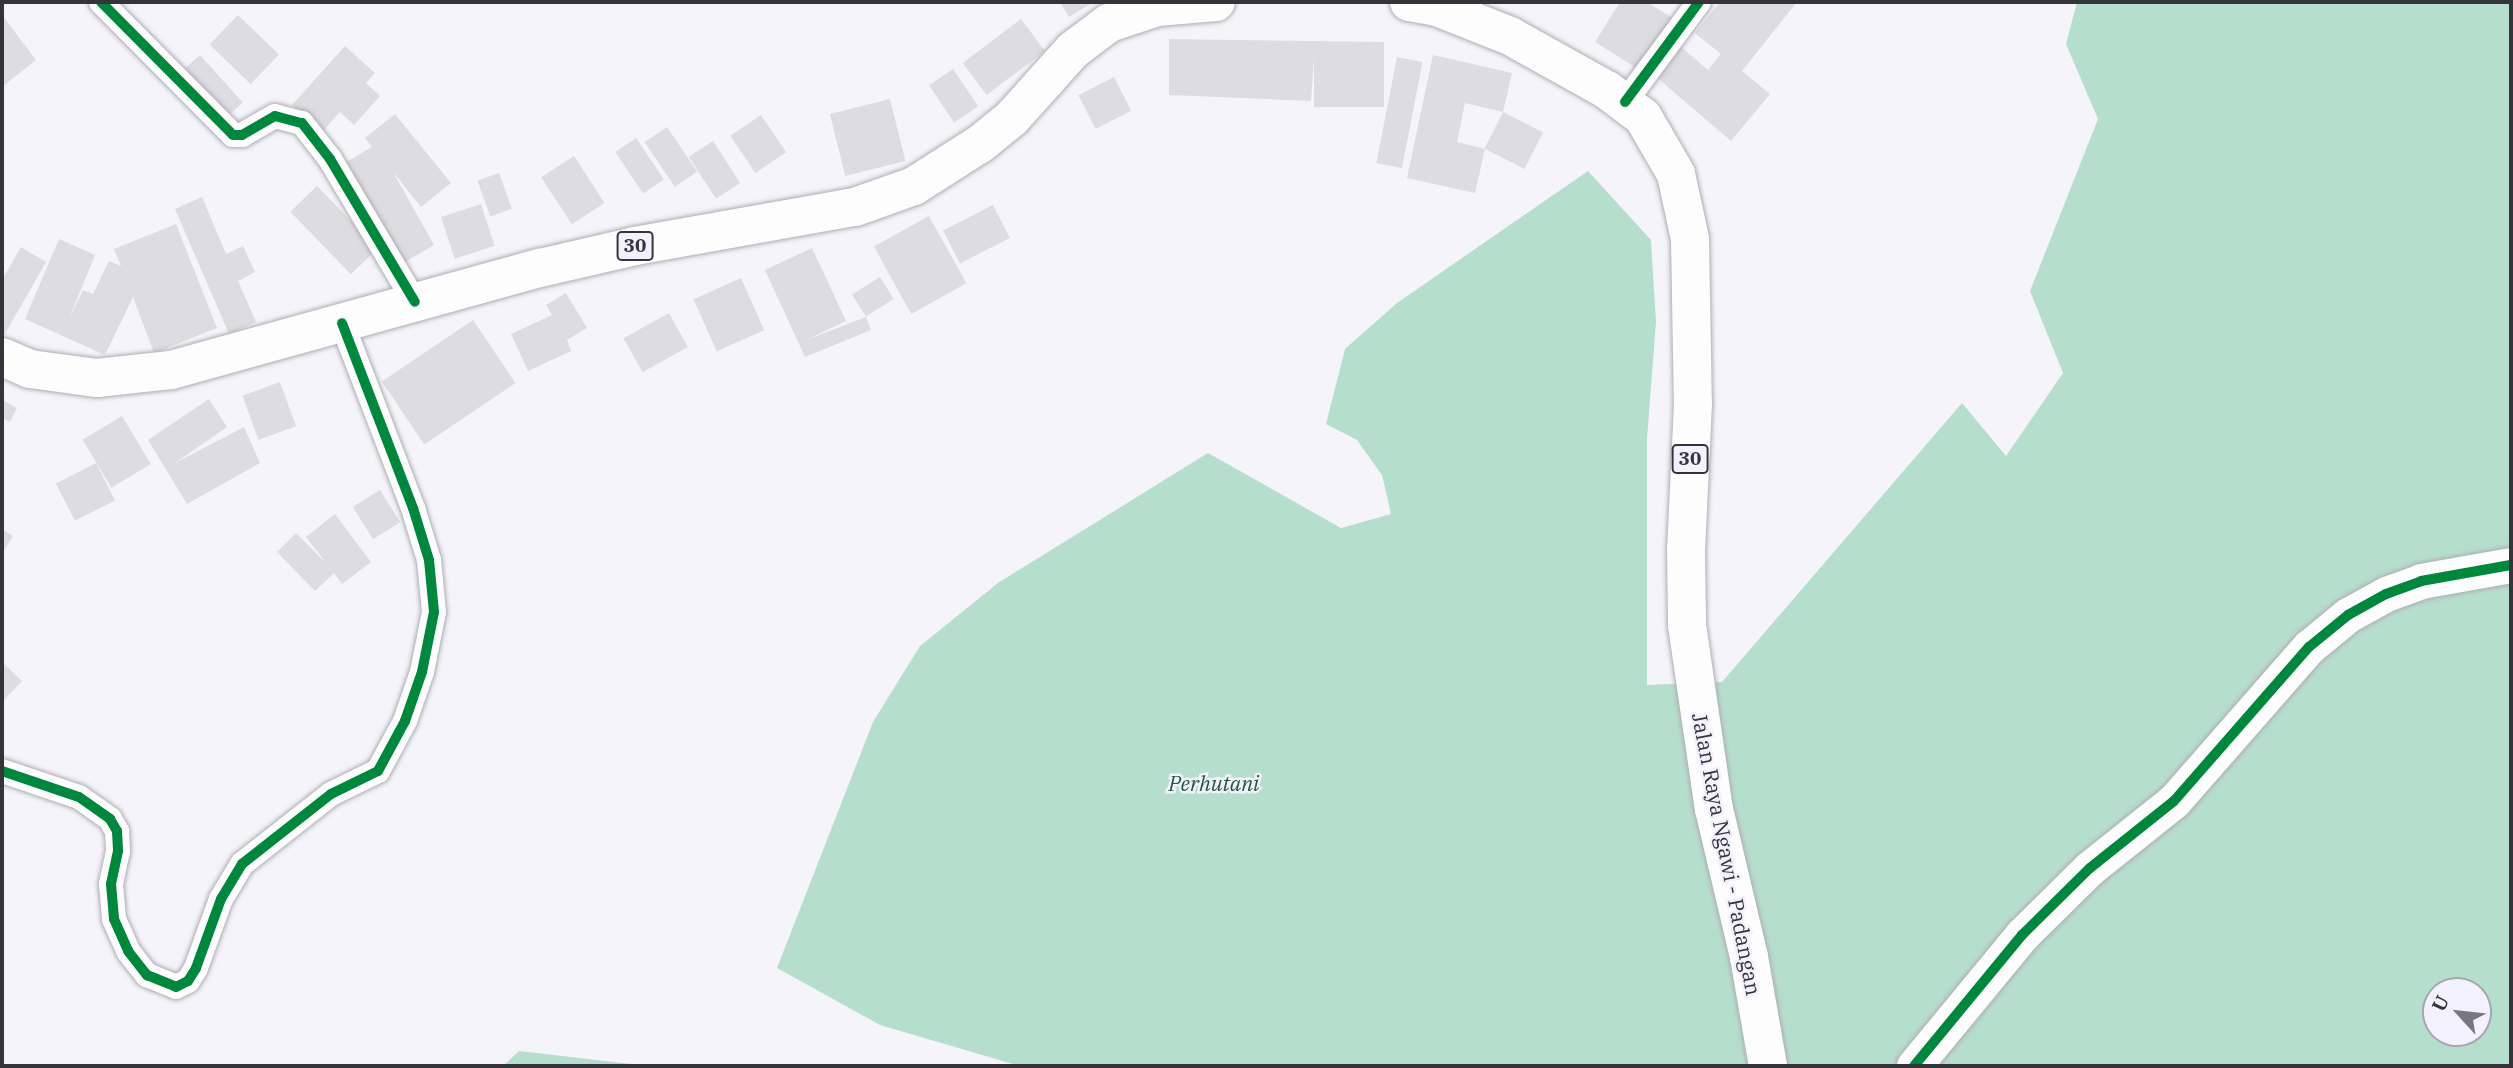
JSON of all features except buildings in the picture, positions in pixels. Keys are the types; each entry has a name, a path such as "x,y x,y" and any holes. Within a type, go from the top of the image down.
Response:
{"highway":[{"name":"30","path":"2,357 60,374 133,376 635,246 855,207 914,186 1012,118 1093,33 1131,13 1156,4 1216,2"},
{"name":"Jalan Raya Ngawi - Padangan","path":"1409,2 1437,7 1510,36 1625,102 1643,117 1663,145 1686,208 1693,403 1685,549 1687,625 1714,809 1748,957 1768,1066"}],"street":[{"path":"101,2 233,135 242,135 275,116 302,123 330,159 415,302"},
{"path":"1625,102 1699,2"},
{"path":"2,771 79,797 110,819 118,841 111,884 114,919 147,975 176,986 188,981 196,968 221,898 242,864 331,794 378,771 405,721 422,673 434,612 429,560 414,508 342,323"},
{"path":"1914,1066 2021,936 2090,868 2174,801 2309,647 2348,615 2386,594 2421,581 2511,565"}],"green space":[{"name":"Perhutani","path":"2077,2 2511,2 2511,1066 1020,1066 880,1025 777,968 873,722 920,646 998,583 1208,453 1341,528 1391,514 1382,475 1357,440 1326,424 1345,349 1397,303 1588,171 1651,240 1656,322 1647,439 1647,685 1722,682 1962,403 2006,456 2063,373 2030,291 2098,119 2066,44"},
{"path":"519,1051 640,1065 640,1066 503,1066"}],"cycle path":[{"path":"101,2 233,135 242,135 275,116 302,123 330,159 415,302"},
{"path":"1625,102 1699,2"},
{"path":"2,771 79,797 110,819 117,831 118,851 111,884 114,919 128,951 147,975 176,987 188,981 196,968 221,899 242,864 331,794 378,771 405,721 422,672 434,612 429,560 413,508 342,323"},
{"path":"1914,1066 2022,935 2090,868 2174,801 2309,647 2348,615 2386,594 2421,581 2511,565"}]}
